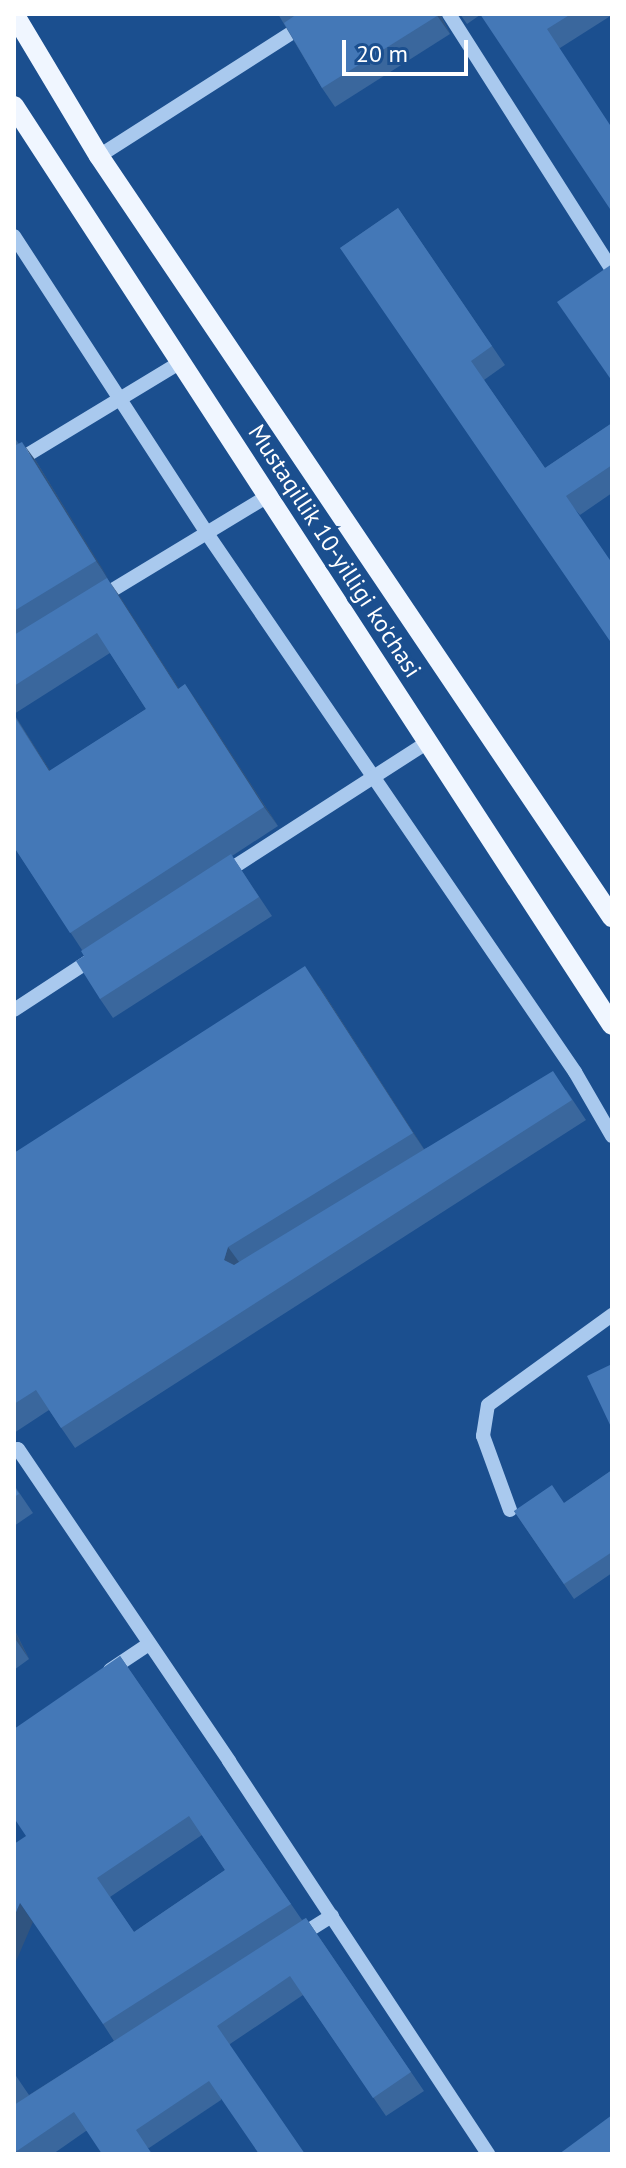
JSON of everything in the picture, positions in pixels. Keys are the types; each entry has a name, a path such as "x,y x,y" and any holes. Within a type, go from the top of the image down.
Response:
{"main road":[{"name":"Mustaqillik 10-yilligi ko'chasi","path":"14,14 99,156 612,917"},
{"name":"Mustaqillik 10-yilligi ko'chasi","path":"14,106 612,1025"}],"street":[{"path":"99,156 321,14"},
{"path":"449,14 612,270"},
{"path":"14,236 206,532 372,777 568,1076 612,1136"},
{"path":"14,463 119,396 181,362"},
{"path":"91,603 268,496"},
{"path":"213,880 428,742"},
{"path":"14,1010 107,949"},
{"path":"510,1510 483,1436 488,1405 612,1315"},
{"path":"16,1450 332,1916 488,2154"},
{"path":"100,1677 149,1644"},
{"path":"279,1950 332,1916"}],"building":[{"path":"297,14 437,16 322,88 284,23"},
{"path":"480,14 571,14 547,29 612,128 612,212"},
{"path":"398,208 492,346 471,361 545,468 612,423 612,465 566,496 612,563 612,644 340,248"},
{"path":"612,264 612,381 557,302"},
{"path":"22,442 96,561 14,611 14,446"},
{"path":"107,578 178,689 185,684 264,807 70,933 14,847 14,716 49,771 146,709 97,633 14,686 14,635"},
{"path":"231,854 259,897 100,999 76,961 84,956 81,951"},
{"path":"305,966 413,1133 228,1247 224,1260 234,1265 553,1071 572,1100 61,1428 36,1390 14,1404 14,1153"},
{"path":"612,1364 612,1429 587,1376"},
{"path":"612,1470 612,1552 564,1584 514,1511 552,1485 564,1503"},
{"path":"120,1656 291,1904 103,2024 20,1903 14,1917 14,1844 26,1836 14,1818 14,1729","holes":["189,1816 225,1870 134,1932 97,1878"]},
{"path":"306,1918 411,2072 373,2098 290,1976 217,2026 305,2154 259,2154 209,2081 136,2130 152,2154 102,2154 74,2112 14,2153 14,2105"},
{"path":"612,2115 612,2154 559,2154"}]}
